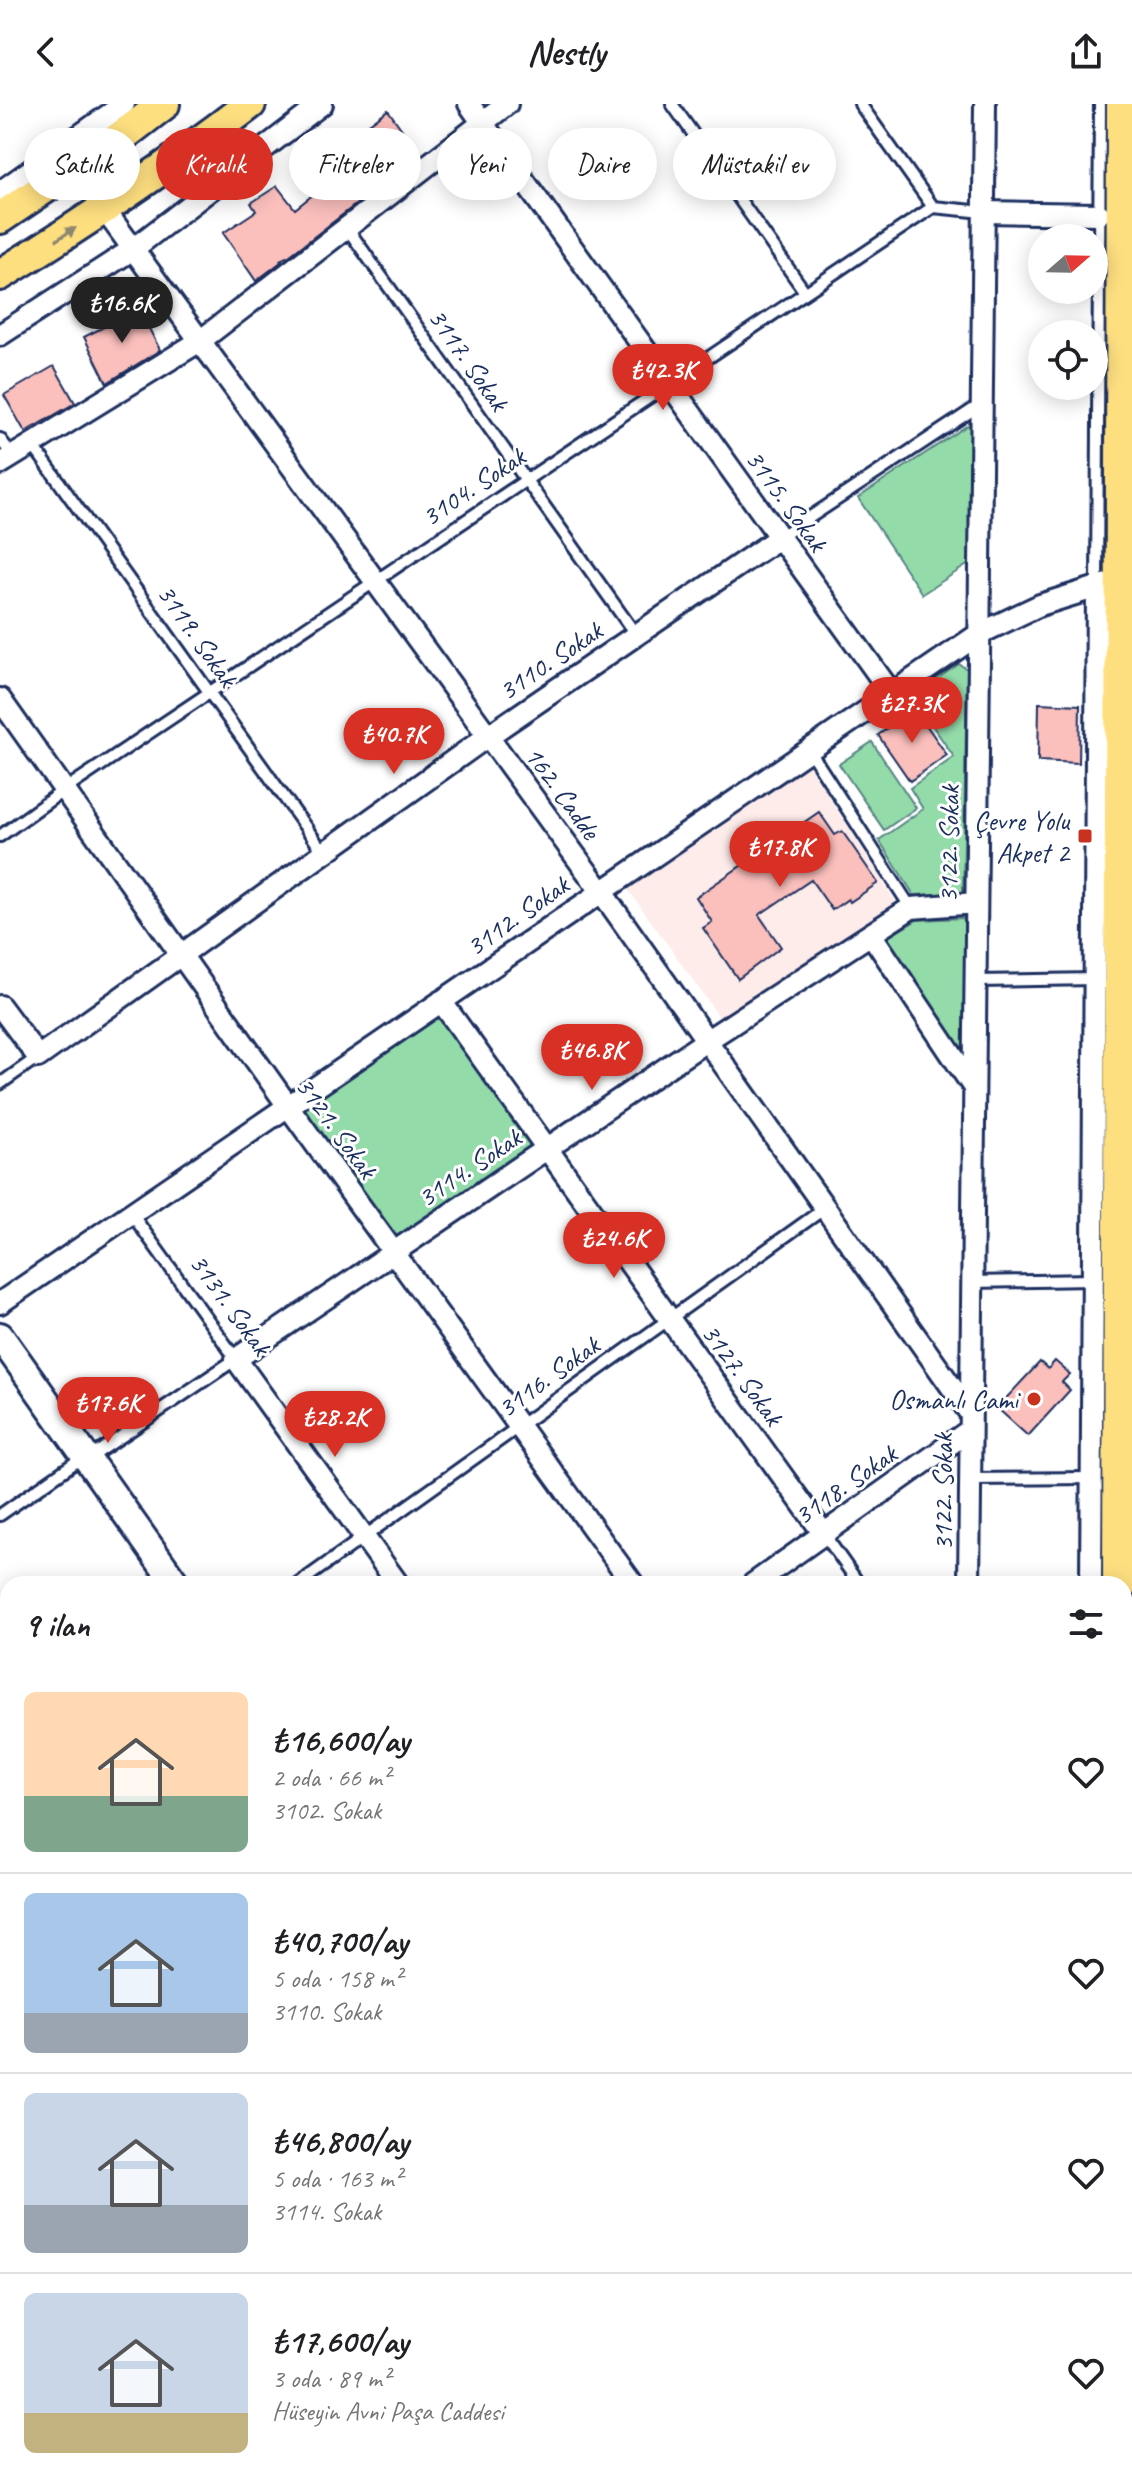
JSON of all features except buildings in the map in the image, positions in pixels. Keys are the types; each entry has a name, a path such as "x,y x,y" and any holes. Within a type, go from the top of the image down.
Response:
{"highway":[{"path":"1120,1576 1110,582 1124,104"}],"main road":[{"path":"0,218 164,104"},
{"path":"0,275 158,173 250,104"},
{"path":"0,1336 170,1576"}],"street":[{"path":"0,192 124,104"},
{"path":"0,335 133,249 322,104"},
{"name":"3115. Sokak","path":"469,104 892,694"},
{"path":"6,460 200,341 507,104"},
{"name":"3122. Sokak","path":"969,1576 985,104"},
{"name":"162. Cadde","path":"104,209 601,891 825,1208 970,1422"},
{"path":"984,212 1099,214"},
{"name":"3110. Sokak","path":"38,1057 488,736 780,537"},
{"path":"1091,1576 1095,979 1110,582"},
{"name":"3112. Sokak","path":"0,1303 979,634 1040,605 1110,582"},
{"name":"3121. Sokak","path":"0,699 288,1106 627,1576"},
{"name":"3114. Sokak","path":"236,1359 706,1041 911,908 976,903"},
{"path":"871,934 974,1088"},
{"name":"3127. Sokak","path":"441,1001 824,1534"},
{"path":"0,1006 38,1057"},
{"name":"3131. Sokak","path":"236,1359 392,1576"},
{"name":"3118. Sokak","path":"764,1576 970,1422"}],"lane":[{"path":"672,104 805,292"},
{"path":"860,104 933,207 984,212"},
{"path":"1100,104 1099,214 1110,582"},
{"name":"3104. Sokak","path":"0,836 209,692 933,207"},
{"name":"3117. Sokak","path":"347,228 636,635"},
{"name":"3110. Sokak","path":"780,537 982,404"},
{"path":"0,439 6,460"},
{"name":"3119. Sokak","path":"32,444 324,853"},
{"path":"809,750 911,908"},
{"path":"975,981 1095,979"},
{"name":"3110. Sokak","path":"0,1084 38,1057"},
{"name":"3116. Sokak","path":"309,1576 825,1208"},
{"name":"3131. Sokak","path":"131,1213 236,1359"},
{"path":"971,1282 1093,1280"},
{"name":"3114. Sokak","path":"0,1515 236,1359"},
{"path":"970,1479 1092,1478"},
{"name":"3127. Sokak","path":"824,1534 853,1576"}],"shaded area":[{"path":"808,764 896,902 720,1018 625,885"}],"green space":[{"path":"974,421 972,562 922,594 858,498"},
{"path":"959,664 967,669 963,893 914,895 879,840 923,809 910,788 954,757 912,696"},
{"path":"872,742 916,808 884,830 839,764"},
{"path":"964,918 964,1046 958,1049 885,939 917,920"},
{"path":"440,1015 531,1146 397,1237 304,1109"}],"place":[{"name":"Çevre Yolu Akpet 2","path":"1085,836"},
{"name":"Osmanlı Cami","path":"1034,1399"}]}
